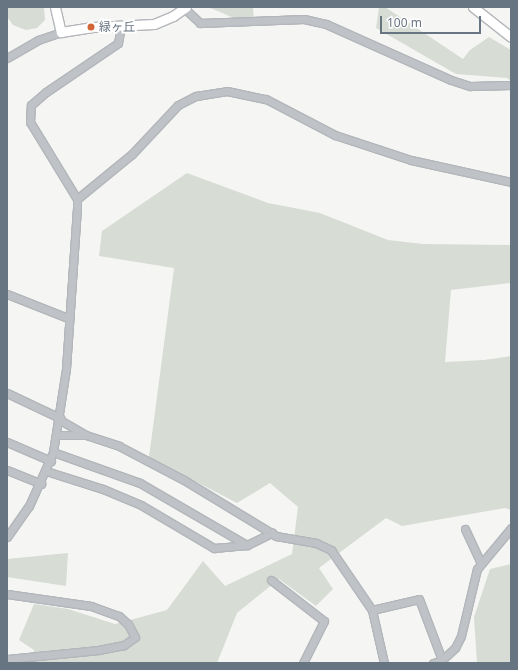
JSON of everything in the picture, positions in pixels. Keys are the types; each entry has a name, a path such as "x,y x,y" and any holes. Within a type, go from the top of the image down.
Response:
{"main road":[{"path":"55,7 62,32 93,26 154,24 185,8"},
{"path":"473,7 511,37"}],"street":[{"path":"185,8 200,23 304,19 326,24 451,80 470,86 511,85"},
{"path":"7,537 22,518 41,484 51,461 60,419 68,341 68,318 77,199 30,122 31,105 46,92 118,43 122,26"},
{"path":"7,58 38,40 62,32"},
{"path":"77,199 132,154 178,105 196,96 227,91 266,99 328,132 411,160 511,182"},
{"path":"7,294 68,318"},
{"path":"7,393 60,419 86,435 126,449 184,480 284,539 316,543 331,550 372,610 384,663"},
{"path":"56,435 86,435"},
{"path":"7,442 51,461"},
{"path":"53,452 140,483 247,544"},
{"path":"7,470 41,484"},
{"path":"46,472 103,489 141,505 214,548 247,544 272,533"},
{"path":"432,663 442,660 455,648 461,636 473,578 481,563 511,528"},
{"path":"466,529 481,563"},
{"path":"271,580 324,621 303,663"},
{"path":"7,594 91,606 119,616 128,624 135,638 124,645 99,650 7,660"},
{"path":"372,610 419,599 442,660"}],"shaded area":[{"path":"7,7 44,7 45,20 37,28 26,30 13,25 7,17"},
{"path":"208,7 253,7 254,20 233,20 234,18"},
{"path":"379,7 385,7 463,59 470,50 489,37 511,50 511,81 507,78 456,74 376,28"},
{"path":"187,173 268,203 320,213 388,240 423,244 511,245 511,283 451,290 445,362 484,360 511,356 511,510 505,508 402,526 386,518 319,568 333,589 316,606 279,579 237,613 217,663 33,663 34,650 19,640 34,604 68,609 115,624 167,610 203,561 225,586 292,554 298,507 270,483 237,503 149,457 174,268 99,256 102,231"},
{"path":"68,553 66,586 7,577 7,559"},
{"path":"511,564 511,663 477,663 474,617 490,569"}],"place":[{"name":"緑ヶ丘","path":"91,27"}]}
